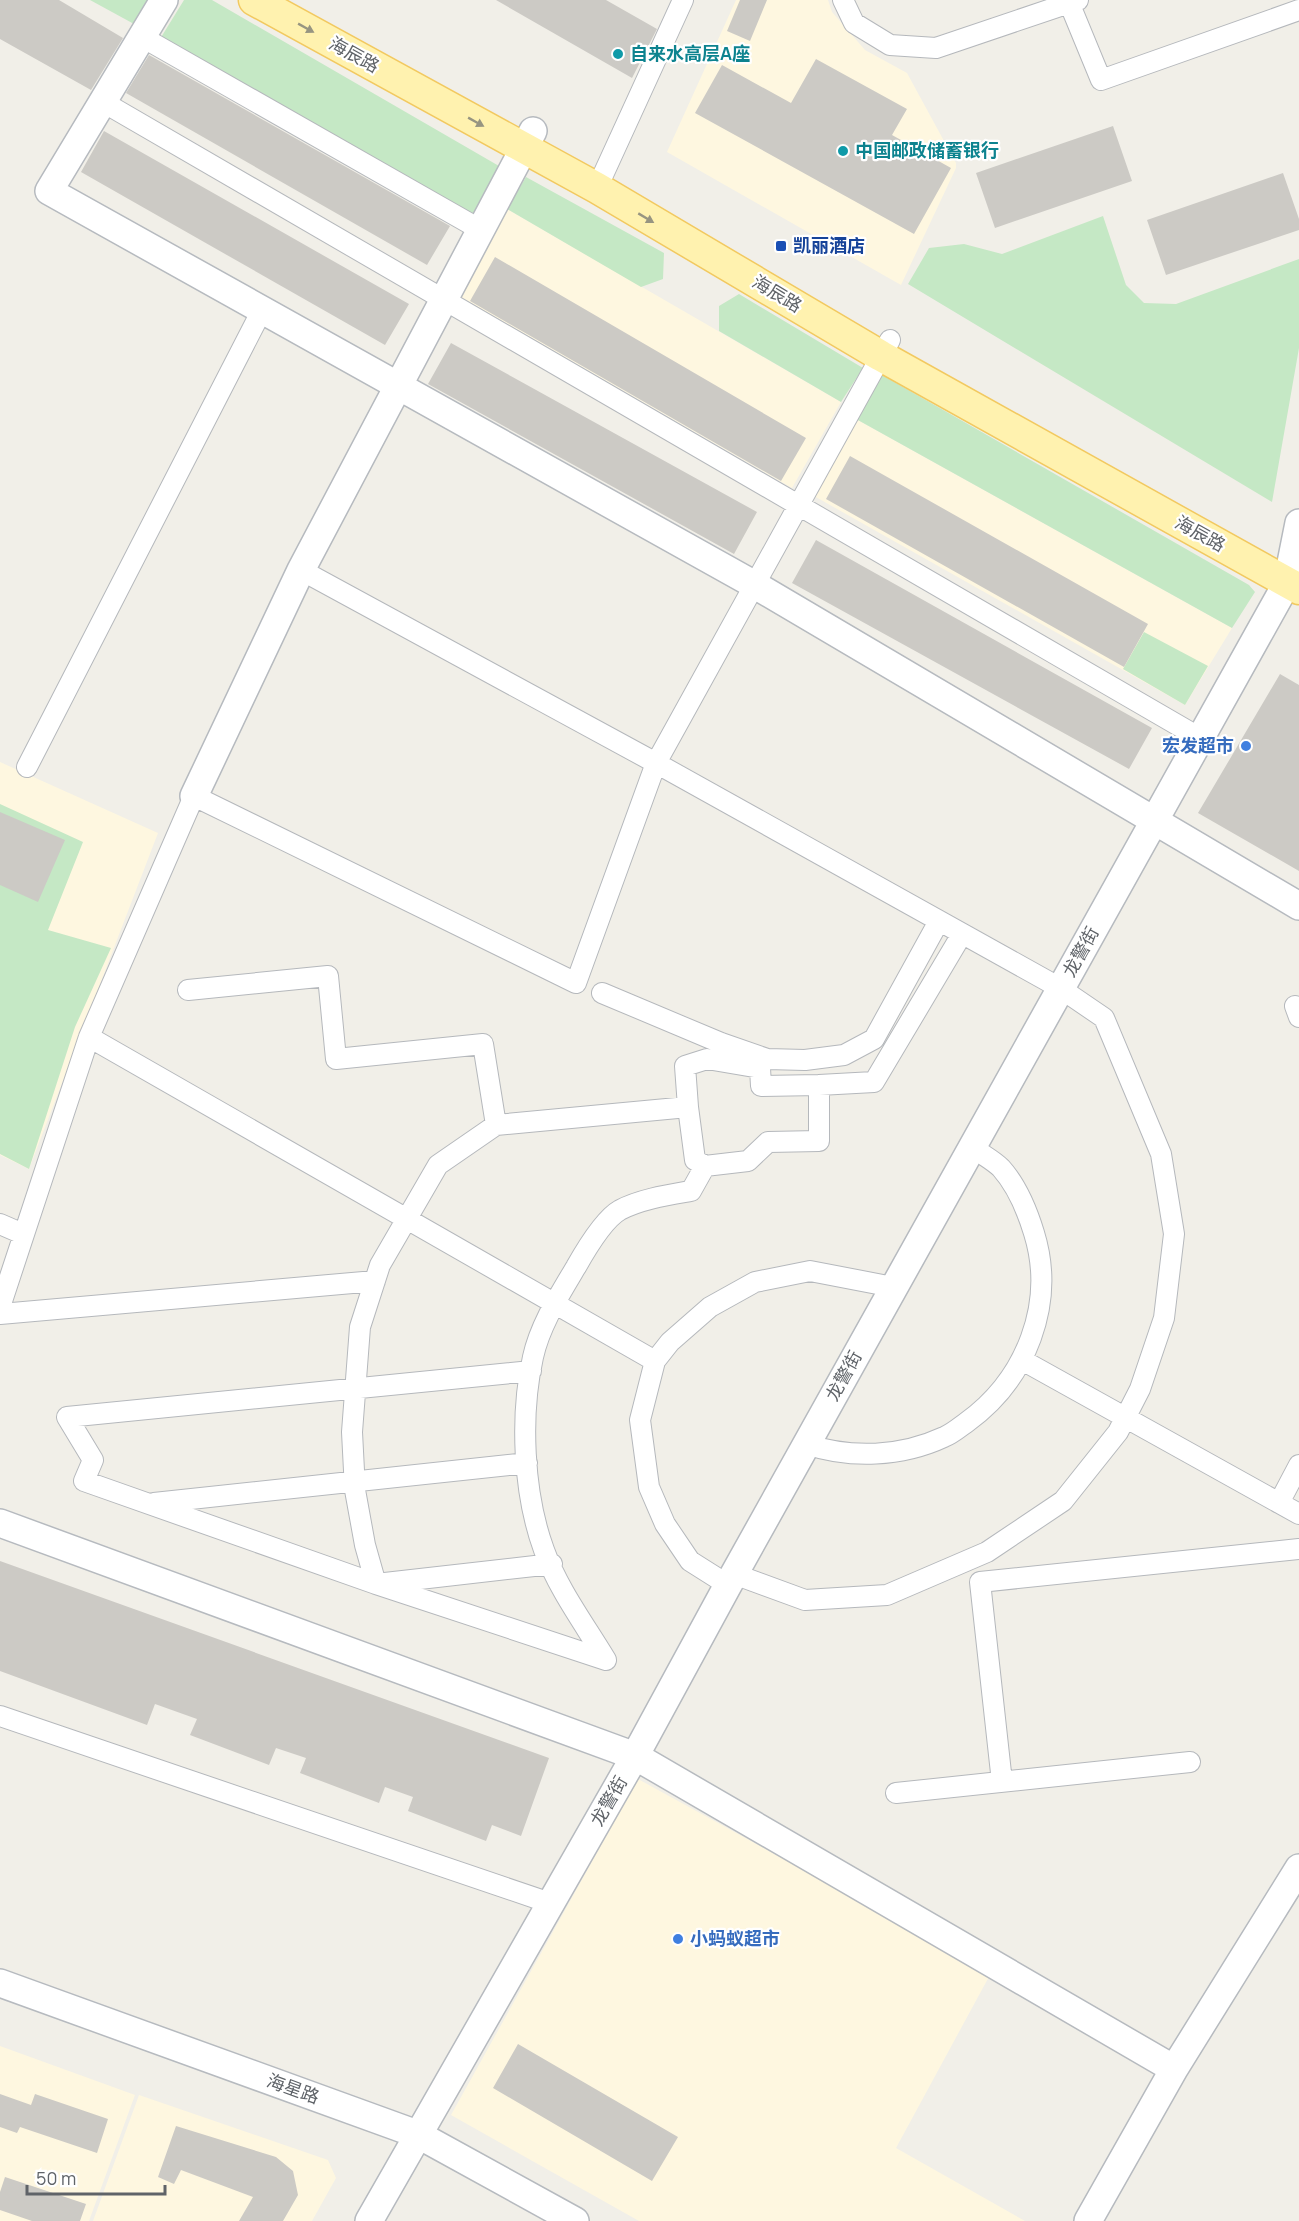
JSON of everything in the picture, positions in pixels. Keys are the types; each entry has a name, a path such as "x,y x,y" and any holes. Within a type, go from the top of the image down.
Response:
{"main road":[{"name":"海辰路","path":"254,0 601,179 886,348 1294,576"},
{"name":"海辰路","path":"296,0 529,140"}],"street":[{"path":"164,0 49,192 755,585 1153,823 1299,906"},
{"path":"601,179 683,0"},
{"path":"843,0 854,23 890,45 936,48 1072,1 1101,80 1299,10"},
{"path":"142,37 481,230"},
{"path":"103,102 1200,738"},
{"path":"0,1307 88,1037 194,796 301,570 529,140"},
{"path":"27,767 262,310"},
{"path":"194,796 576,983 656,763 886,348"},
{"name":"龙警街","path":"369,2221 635,1756 893,1287 1200,738 1294,576 1299,523"},
{"path":"301,570 656,763 1060,988 1104,1018 1161,1154 1174,1234 1164,1318 1140,1389 1118,1432 1063,1501 987,1552 887,1594 805,1600 731,1579 690,1561 665,1524 649,1487 642,1448 640,1420 655,1361 670,1342 710,1306 755,1282 810,1270 893,1287"},
{"path":"602,993 721,1043 767,1059 805,1060 844,1055 874,1039 939,921"},
{"path":"819,1084 819,1141 768,1142 748,1161 705,1166 695,1160 685,1066 707,1059 760,1068 761,1086 874,1082 962,934"},
{"path":"188,990 328,976 336,1059 483,1044 496,1125"},
{"path":"88,1037 655,1361"},
{"path":"376,1584 365,1545 354,1481 354,1390 360,1327 380,1265 438,1166 496,1125 688,1107"},
{"path":"806,1444 827,1451 898,1453 946,1437 989,1406 1022,1360 1038,1321 1041,1257 1025,1204 1001,1168 972,1147"},
{"path":"531,1371 67,1417 93,1460 84,1482 376,1584 606,1660 574,1609 544,1550 528,1482 526,1414 533,1355 555,1303 588,1245 619,1211 666,1195 690,1191 705,1166"},
{"path":"0,1224 23,1234"},
{"path":"0,1314 375,1281"},
{"path":"1022,1360 1299,1514"},
{"path":"147,1503 527,1463"},
{"path":"1278,1503 1299,1465"},
{"path":"0,1522 635,1756 1174,2069"},
{"path":"980,1582 1299,1549"},
{"path":"968,1560 980,1582 1002,1782"},
{"path":"376,1584 552,1564"},
{"path":"0,1716 550,1903"},
{"path":"896,1793 1190,1762"},
{"path":"1088,2221 1174,2069 1299,1868"},
{"name":"海星路","path":"0,1983 417,2134 575,2221"}],"shaded area":[{"path":"736,0 828,0 832,12 865,50 907,73 956,163 956,168 901,285 667,152"},
{"path":"507,209 841,402 792,488 461,297"},
{"path":"856,419 1232,628 1185,705 814,496"},
{"path":"0,762 158,833 29,1169 0,1155"},
{"path":"638,1779 991,1973 896,2148 1025,2221 639,2221 451,2115"},
{"path":"0,2046 135,2095 89,2221 0,2221"},
{"path":"139,2095 328,2160 336,2178 312,2221 93,2221"}],"green space":[{"path":"90,0 149,0 134,24"},
{"path":"184,0 212,0 499,166 473,215 160,39"},
{"path":"526,177 664,253 663,279 641,287 507,209"},
{"path":"1103,216 1126,285 1144,303 1176,304 1299,259 1299,348 1272,502 908,284 929,248 964,244 1002,254"},
{"path":"739,294 863,368 841,402 719,331 719,306"},
{"path":"882,375 1249,585 1255,592 1232,628 856,419"},
{"path":"1144,632 1208,666 1185,705 1123,669"},
{"path":"0,804 83,842 48,930 111,948 75,1027 29,1169 0,1154"}],"building":[{"path":"0,0 59,0 123,38 91,90 0,39"},
{"name":"自来水高层A座","path":"496,0 606,0 657,29 632,78"},
{"path":"740,0 767,0 750,41 727,31"},
{"path":"149,55 450,226 427,265 126,93"},
{"name":"中国邮政储蓄银行","path":"816,59 907,109 892,135 951,168 914,234 695,113 722,65 791,103"},
{"path":"1113,126 1132,181 995,228 976,173"},
{"path":"104,131 409,304 385,345 81,172"},
{"path":"1283,173 1299,219 1299,230 1166,275 1147,220"},
{"path":"495,257 806,438 781,481 470,301"},
{"path":"451,343 757,512 734,554 428,384"},
{"path":"850,456 1148,624 1124,667 826,499"},
{"path":"816,540 1152,728 1129,769 792,583"},
{"path":"1280,674 1299,685 1299,871 1198,813"},
{"path":"0,812 65,840 38,902 0,885"},
{"path":"0,1561 549,1758 521,1836 492,1825 486,1841 408,1811 413,1797 385,1787 379,1803 300,1773 306,1758 276,1748 269,1765 190,1735 197,1719 155,1704 147,1725 0,1671"},
{"path":"518,2044 678,2137 652,2181 493,2088"},
{"path":"0,2094 31,2105 35,2094 108,2119 97,2153 20,2127 17,2133 0,2127"},
{"path":"176,2126 276,2157 293,2171 298,2195 283,2221 239,2221 253,2197 181,2170 174,2184 158,2177"},
{"path":"5,2177 86,2204 80,2221 32,2221 0,2210 0,2192"}],"place":[{"name":"自来水高层A座","path":"618,54"},
{"name":"中国邮政储蓄银行","path":"843,151"},
{"name":"凯丽酒店","path":"781,246"},
{"name":"宏发超市","path":"1246,746"},
{"name":"小蚂蚁超市","path":"678,1939"}]}
